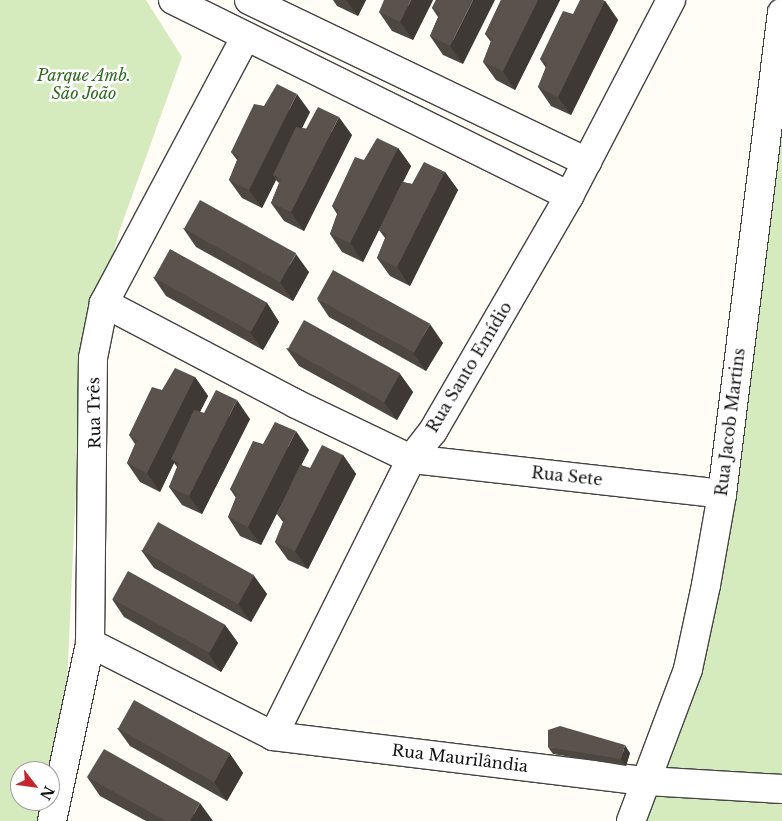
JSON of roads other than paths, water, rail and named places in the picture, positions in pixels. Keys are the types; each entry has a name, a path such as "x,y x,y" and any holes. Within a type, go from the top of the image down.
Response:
{"street":[{"path":"173,0 245,38 569,196"},
{"path":"249,0 587,162"},
{"name":"Rua Santo Emídio","path":"273,736 411,458 433,431 569,196 671,0"},
{"name":"Rua Jacob Martins","path":"631,821 688,669 722,494 782,13"},
{"name":"Rua Três","path":"52,821 90,643 93,358 104,303 245,38"},
{"name":"Rua Sete","path":"104,303 296,404 411,458 722,494"},
{"path":"90,643 273,736"},
{"name":"Rua Maurilândia","path":"273,736 647,781 782,789"}],"park label":[{"name":"Parque Amb. São João","path":"84,84"}]}
